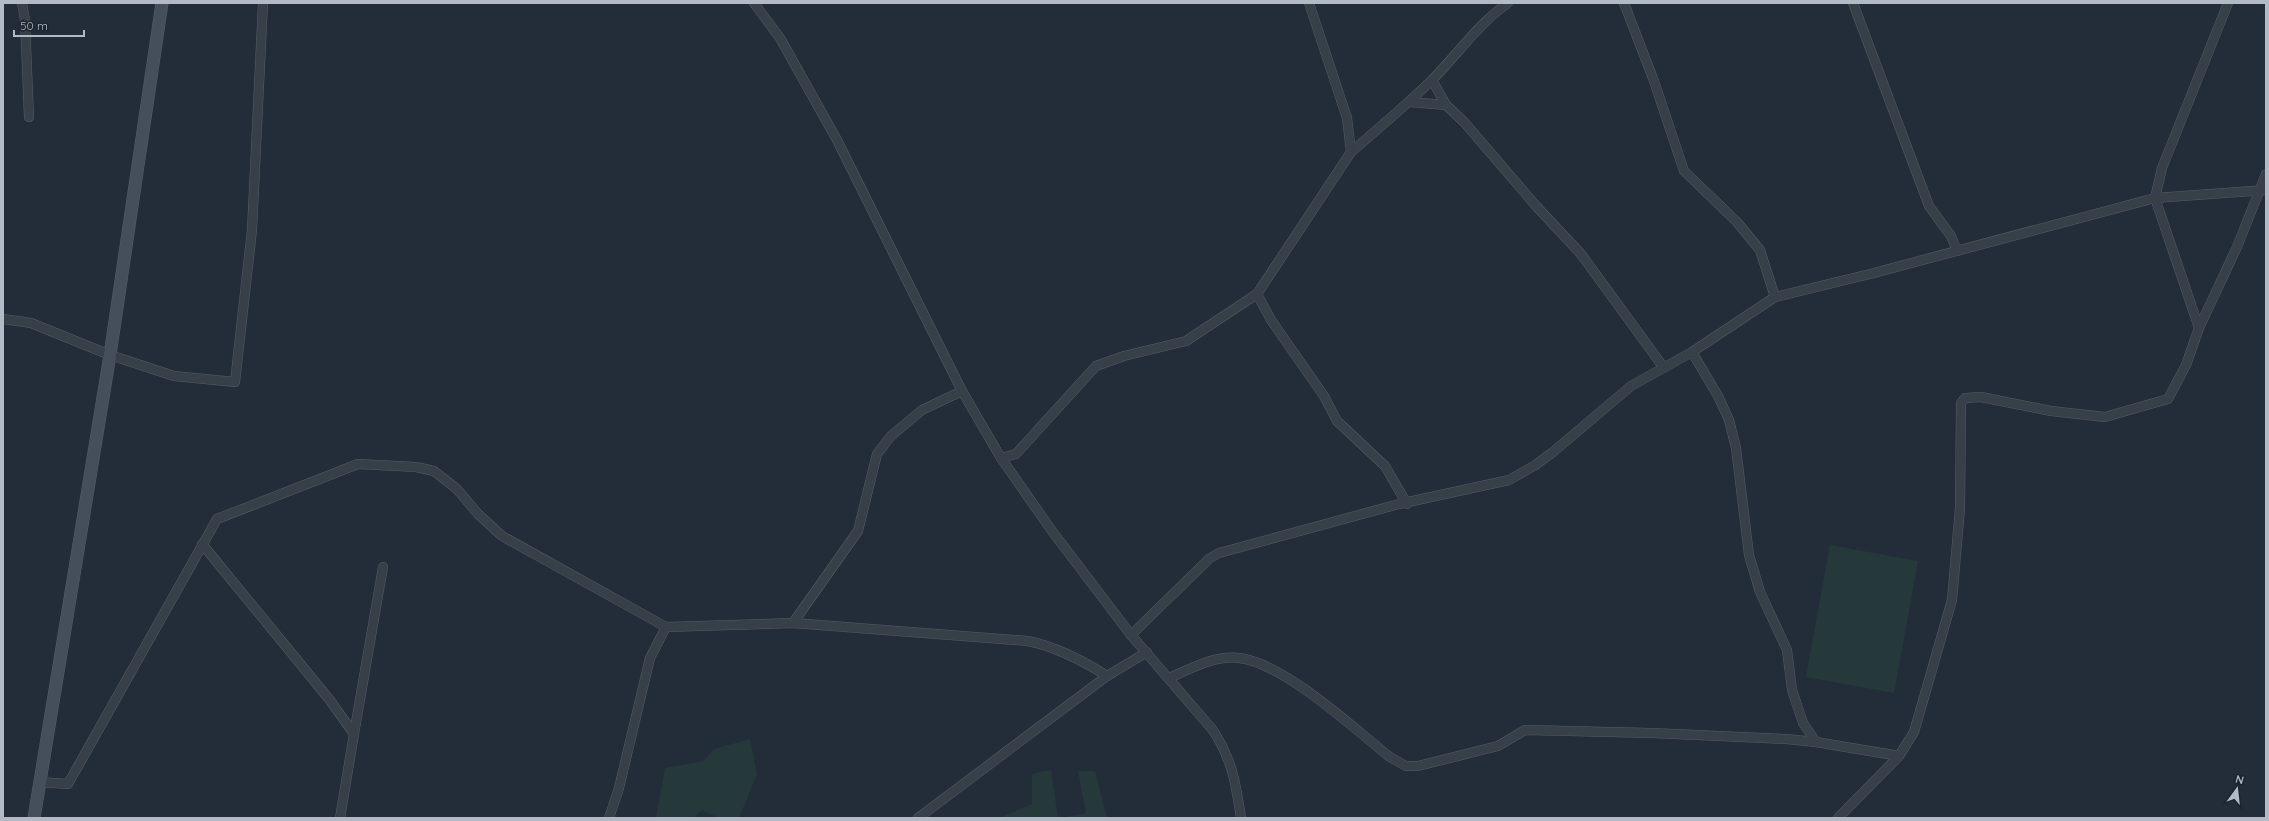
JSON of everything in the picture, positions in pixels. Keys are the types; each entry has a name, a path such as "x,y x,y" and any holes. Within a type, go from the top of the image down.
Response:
{"street":[{"path":"22,3 25,20 29,117"},
{"path":"34,818 110,355 162,3"},
{"path":"3,319 31,323 110,355 174,376 235,382 252,230 263,3"},
{"path":"754,3 780,38 837,140 962,391 1001,458 1052,531 1131,635 1212,729 1222,744 1234,774 1241,818"},
{"path":"1309,3 1347,118 1351,152"},
{"path":"1001,458 1016,454 1096,366 1124,356 1186,341 1257,294 1351,152 1409,102 1432,80 1489,17 1508,3"},
{"path":"1624,3 1654,81 1684,171 1737,222 1760,250 1775,297"},
{"path":"1853,3 1929,206 1951,236 1957,251"},
{"path":"2199,328 2156,198 2162,168 2228,3"},
{"path":"1432,80 1446,105 1464,122 1537,207 1581,254 1664,368"},
{"path":"1409,102 1446,105"},
{"path":"1838,818 1899,756 1914,732 1952,600 1960,508 1960,417 1961,403 1964,398 1981,397 2052,410 2106,417 2168,399 2186,365 2199,328 2263,190 2266,174"},
{"path":"1131,635 1210,558 1219,553 1407,504 1509,480 1534,466 1553,452 1631,386 1692,352 1775,297 1957,251 2156,198 2263,190"},
{"path":"1257,294 1271,320 1324,396 1337,422 1385,466 1407,504"},
{"path":"1692,352 1718,396 1729,420 1736,448 1749,555 1760,592 1787,650 1792,690 1803,723 1816,742"},
{"path":"793,623 858,531 877,454 891,436 922,410 962,391"},
{"path":"39,782 68,784 217,519 358,464 426,468 434,471 456,489 482,518 509,541 666,627 793,623 1028,641 1042,644 1082,660 1107,676"},
{"path":"202,544 329,699 354,734"},
{"path":"340,818 383,567"},
{"path":"609,818 619,788 650,658 666,627"},
{"path":"922,817 1107,676 1147,652"},
{"path":"1169,678 1197,666 1227,658 1238,658 1253,661 1270,668 1296,683 1390,757 1406,766 1418,766 1498,746 1525,730 1652,733 1816,742 1899,756"}],"green space":[{"path":"1830,545 1918,561 1894,693 1806,677"},
{"path":"750,739 757,774 739,818 719,818 702,810 693,818 656,818 665,768 704,761 714,749"},
{"path":"1051,770 1058,818 999,818 1032,804 1032,774"},
{"path":"1078,771 1095,771 1107,818 1062,818 1086,813"}]}
